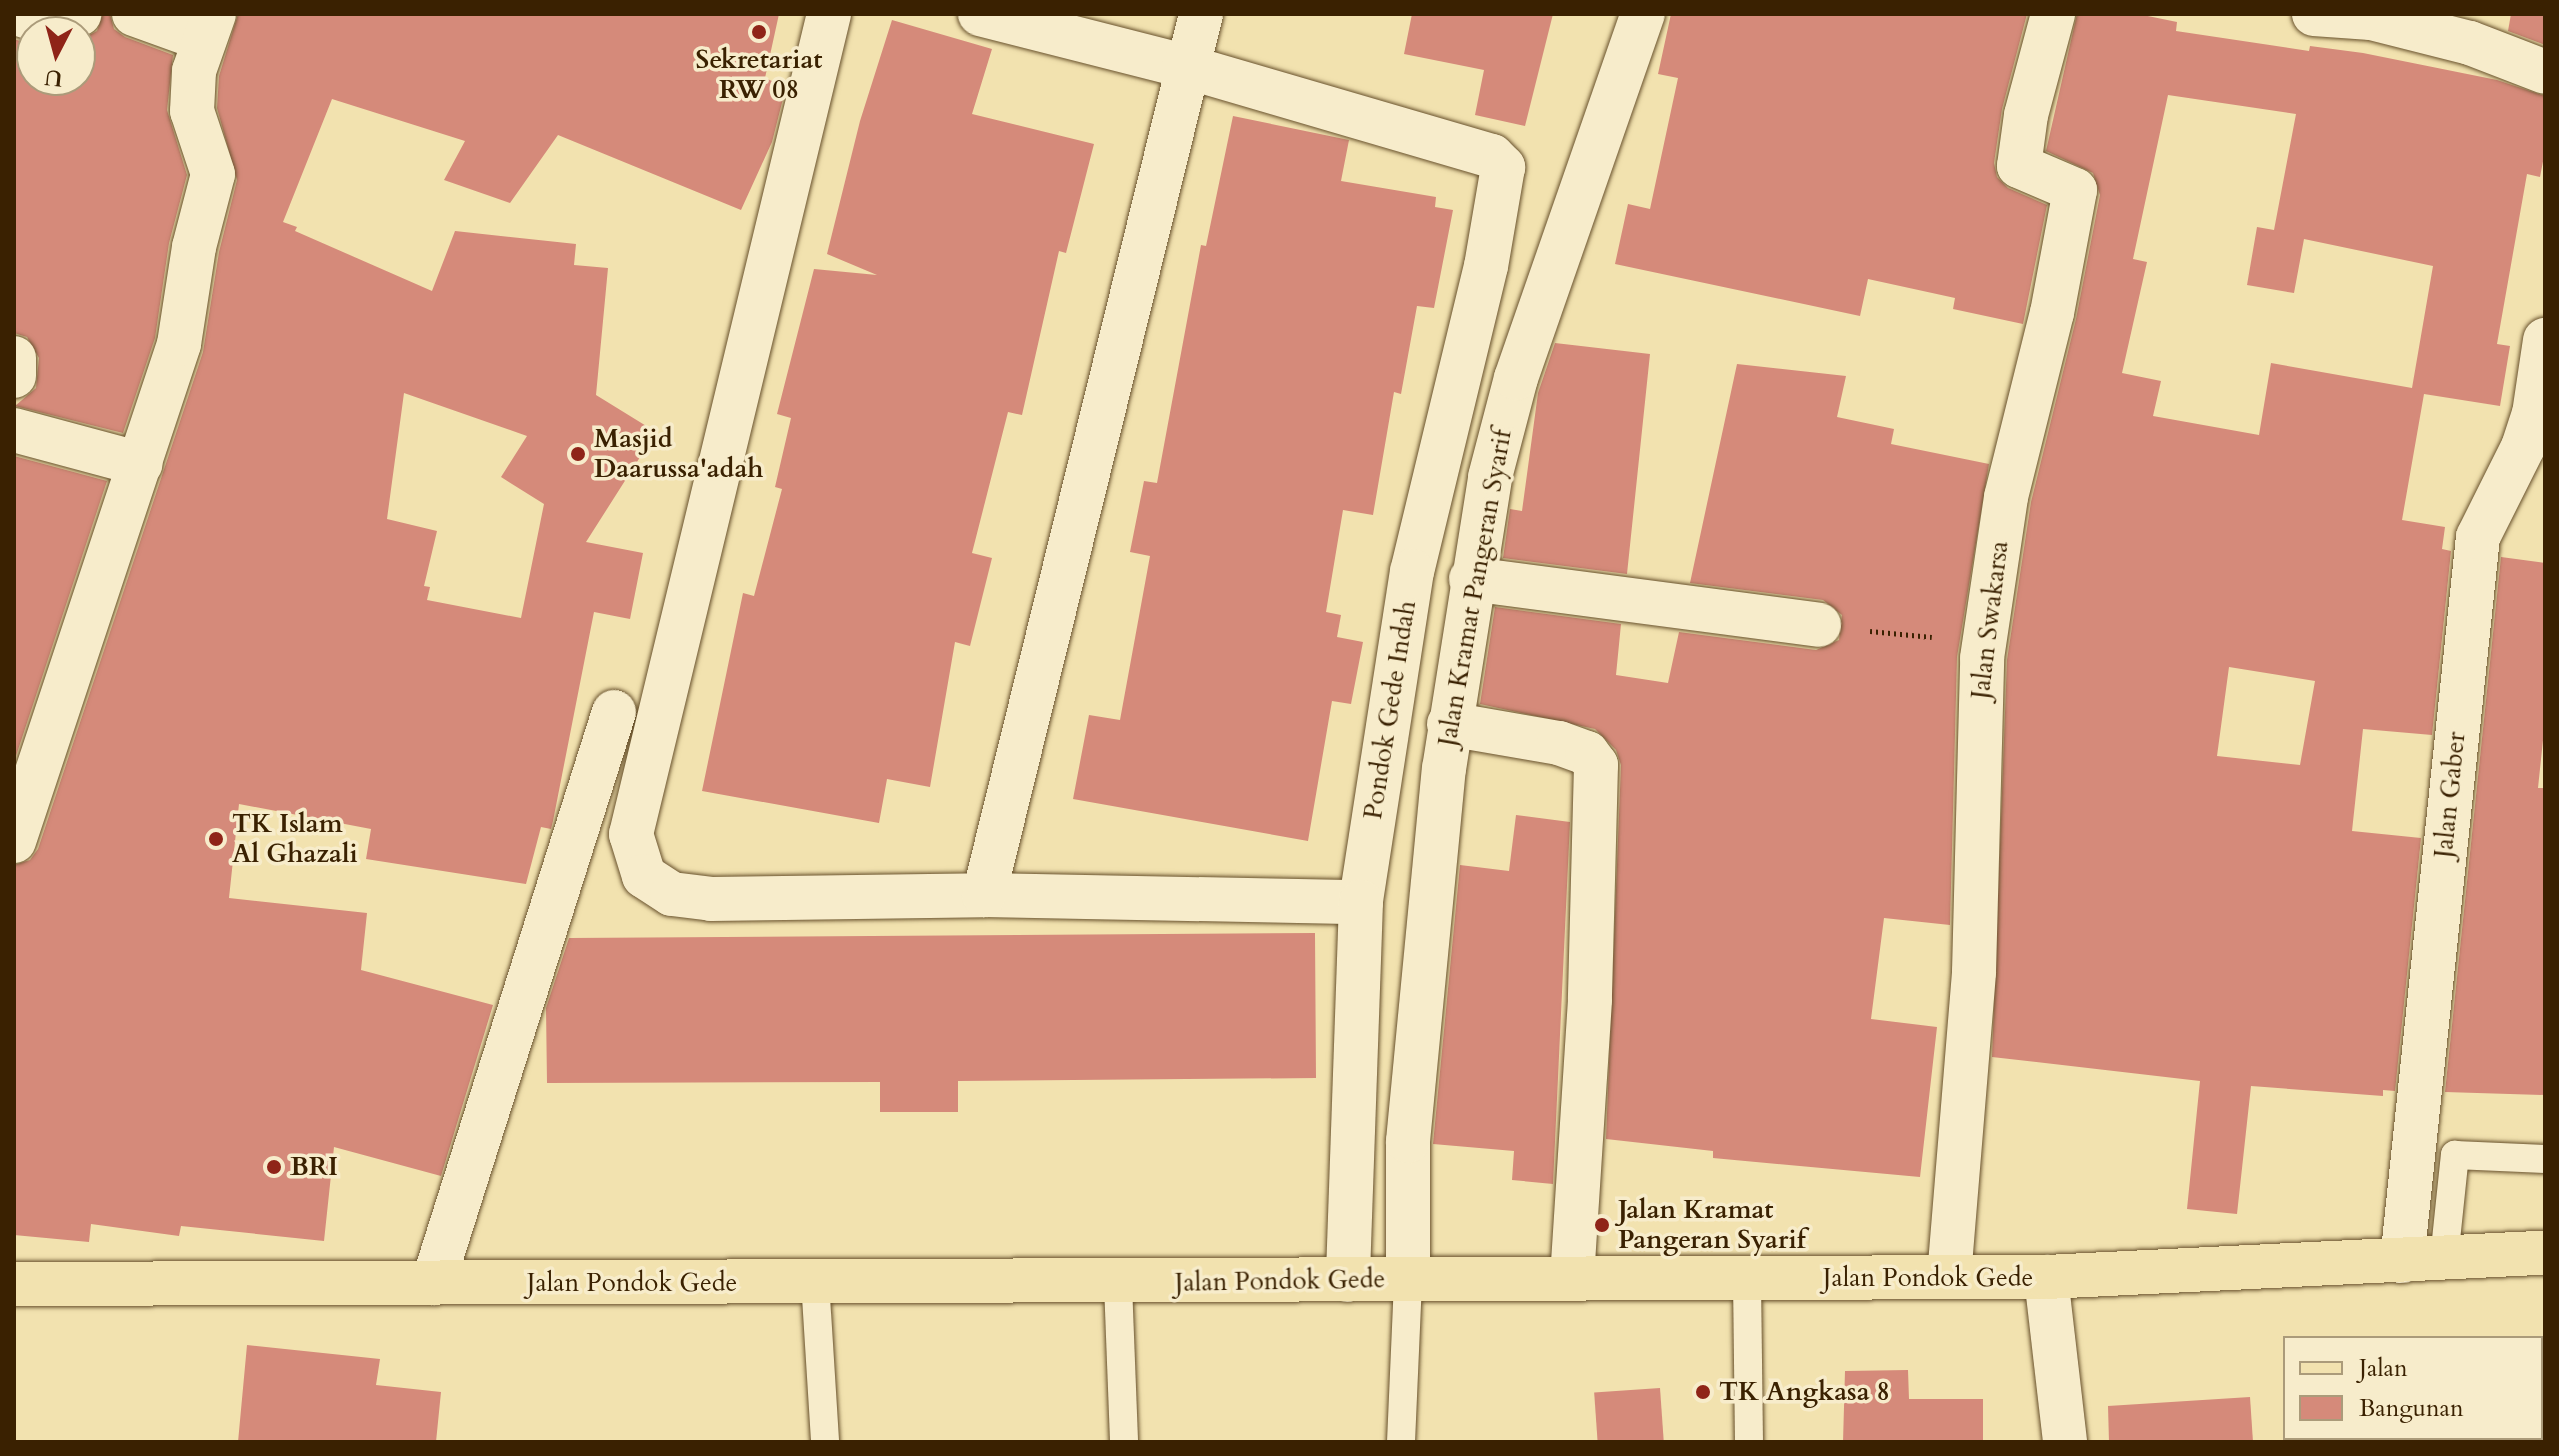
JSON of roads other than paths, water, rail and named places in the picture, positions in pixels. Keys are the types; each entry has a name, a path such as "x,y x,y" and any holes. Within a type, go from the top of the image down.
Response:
{"main road":[{"name":"Jalan Pondok Gede","path":"14,1284 815,1281 1118,1284 1572,1276 1747,1279 2046,1277 2545,1253"}],"street":[{"path":"19,14 49,24 79,14"},
{"path":"14,841 179,344 194,247 213,174 192,111 208,27 134,14"},
{"path":"829,14 631,834 644,876 672,894 711,899 984,895 1361,902"},
{"path":"980,14 1184,66"},
{"path":"984,895 1184,66 1201,14"},
{"name":"Jalan Kramat Pangeran Syarif","path":"1408,1279 1408,1141 1449,724 1471,579 1490,477 1516,378 1643,14"},
{"name":"Jalan Swakarsa","path":"1949,1277 1974,972 1985,642 2006,497 2075,190 2068,184 2027,174 2019,166 2026,115 2053,14"},
{"path":"2314,14 2371,18 2456,39 2545,72"},
{"name":"Pondok Gede Indah","path":"1184,66 1492,156 1504,172 1412,571 1361,902 1348,1280"},
{"name":"Jalan Gaber","path":"2423,1260 2478,537 2523,447 2545,340"},
{"path":"14,358 14,376"},
{"path":"14,430 141,464"},
{"path":"1471,579 1819,625"},
{"path":"433,1283 614,712"},
{"path":"1449,724 1559,743 1587,753 1596,765 1590,1000 1572,1276"},
{"path":"2046,1277 2065,1442"}],"lane":[{"path":"2423,1260 2455,1155 2545,1159"},
{"path":"1401,1442 1408,1279"},
{"path":"1747,1279 1749,1442"},
{"path":"815,1281 825,1442"},
{"path":"1118,1284 1124,1442"}],"place":[{"name":"Sekretariat RW 08","path":"759,32"},
{"name":"Masjid Daarussa'adah","path":"578,454"},
{"name":"TK Islam Al Ghazali","path":"216,839"},
{"name":"BRI","path":"274,1167"},
{"name":"Jalan Kramat Pangeran Syarif","path":"1602,1225"},
{"name":"TK Angkasa 8","path":"1703,1392"}]}
